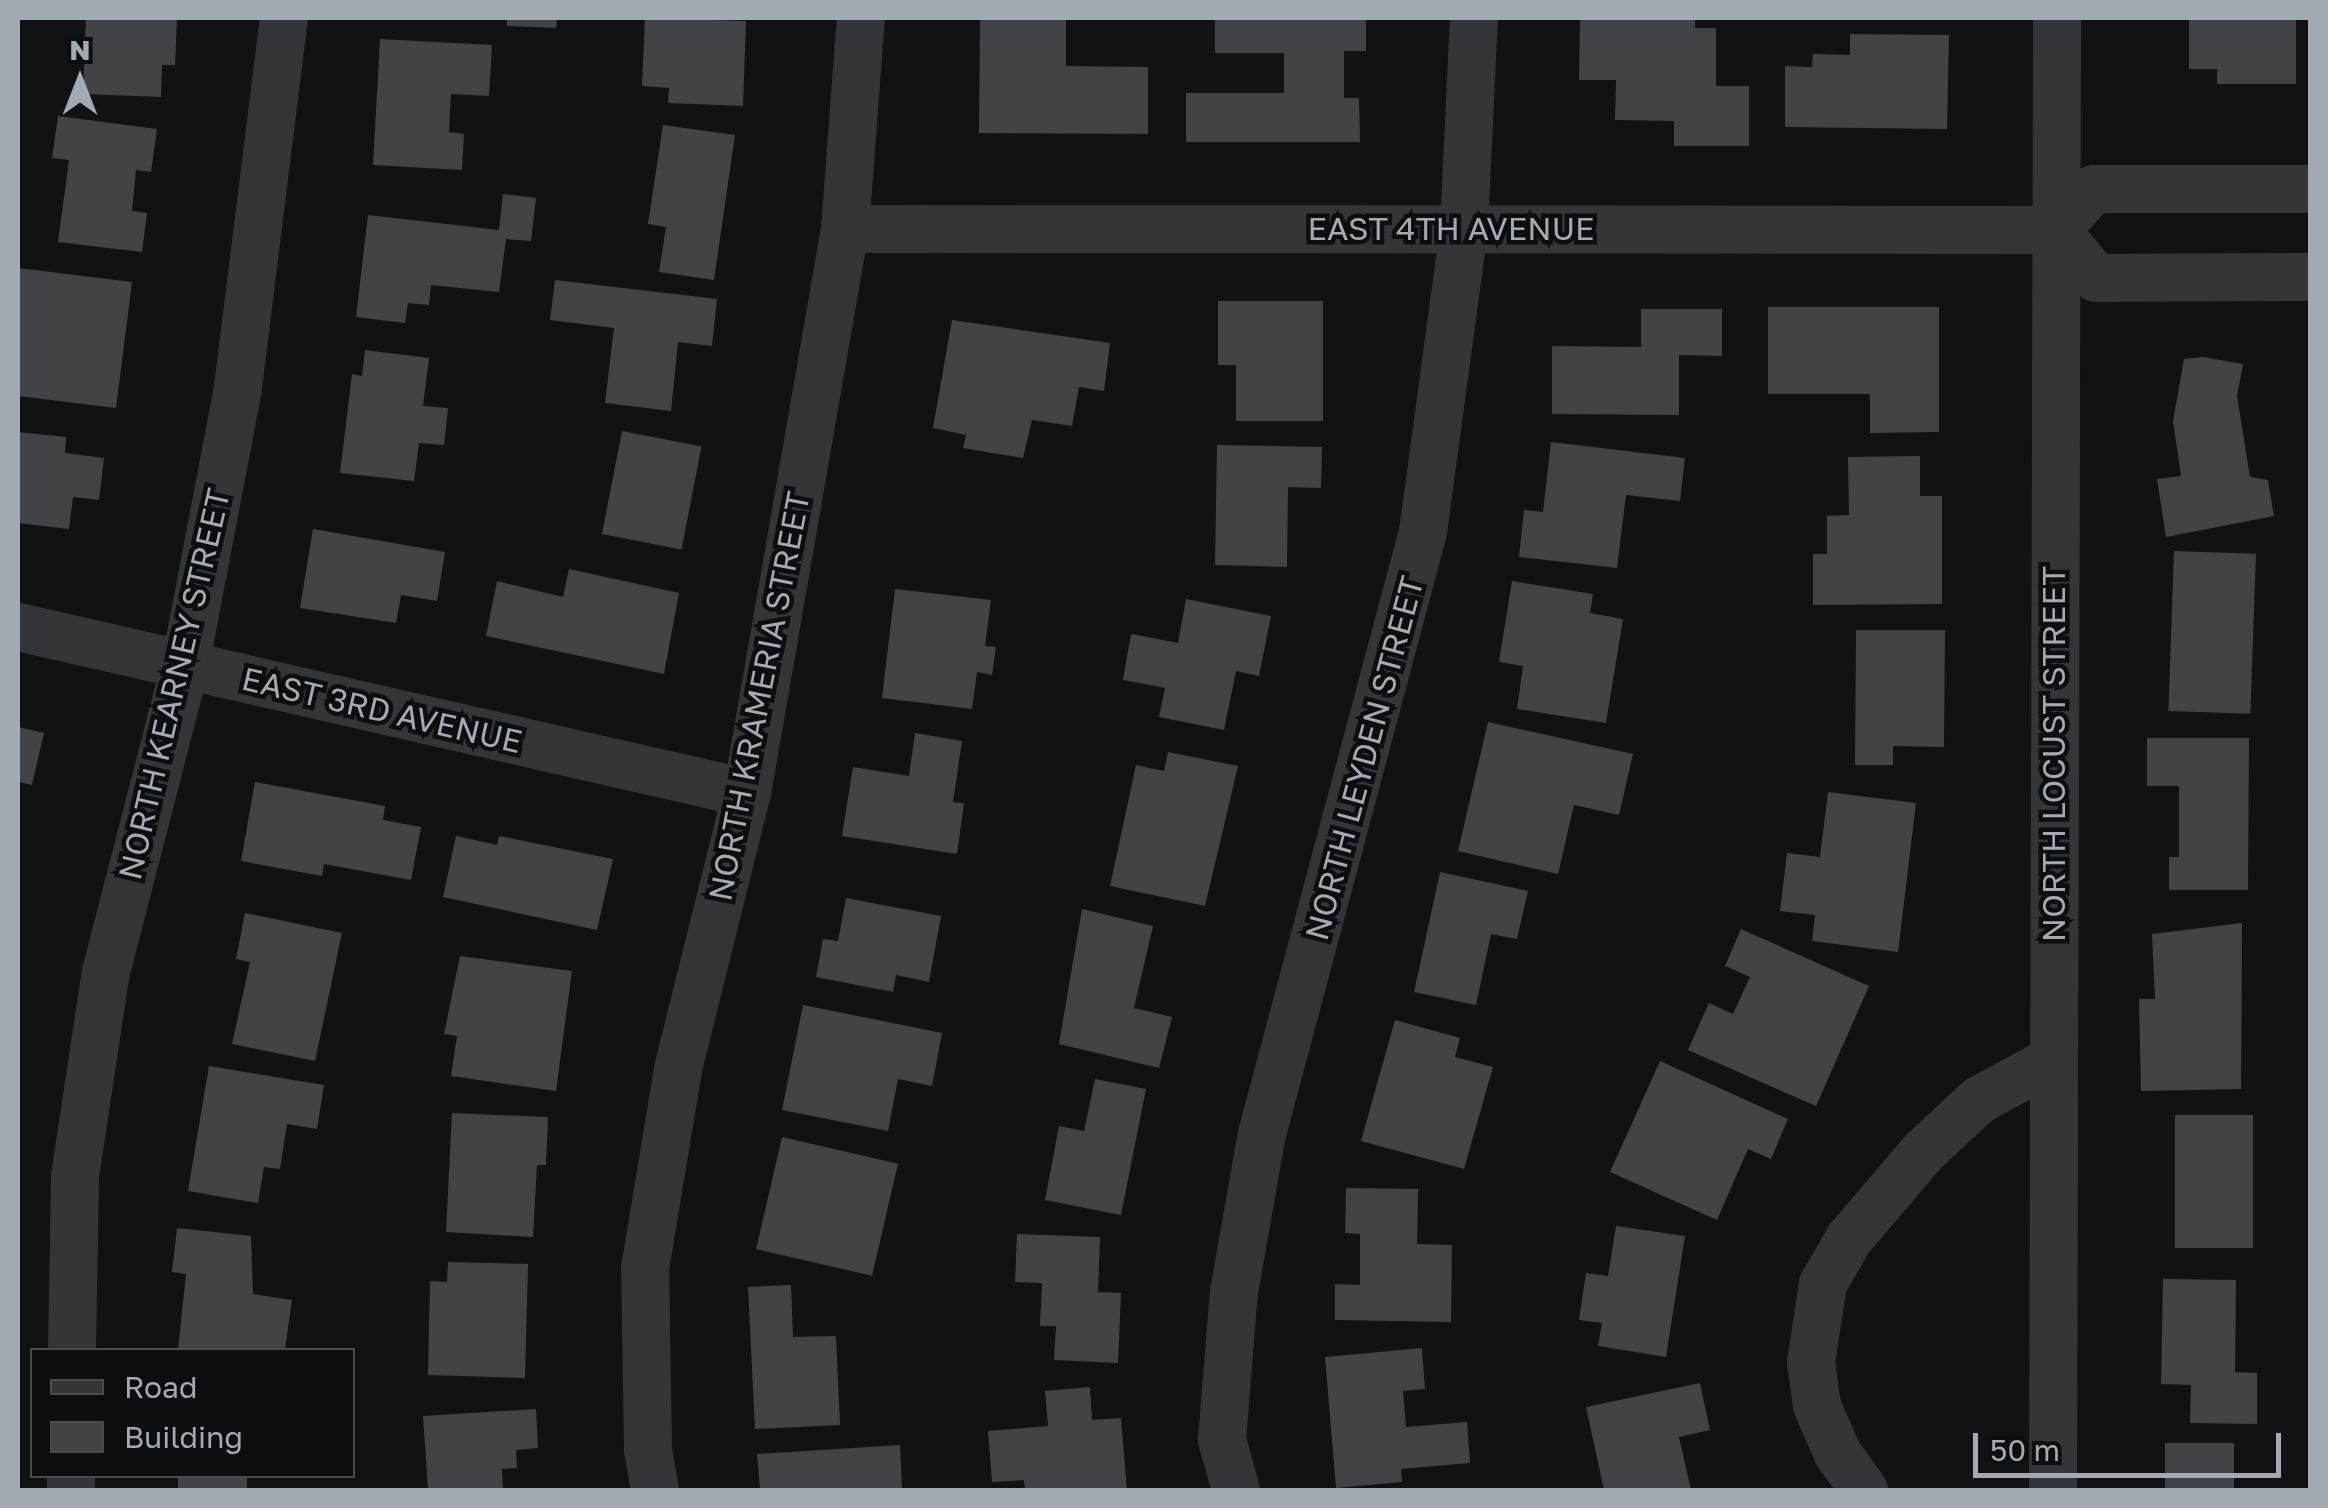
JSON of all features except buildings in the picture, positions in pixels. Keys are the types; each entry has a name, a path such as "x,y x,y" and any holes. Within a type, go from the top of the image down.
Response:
{"street":[{"name":"NORTH KEARNEY STREET","path":"72,1348 74,1176 106,972 185,666 238,387 284,18"},
{"name":"NORTH KRAMERIA STREET","path":"655,1490 648,1450 645,1269 678,1069 747,792 846,229 861,18"},
{"name":"NORTH LEYDEN STREET","path":"1236,1490 1222,1440 1234,1292 1259,1152 1423,532 1464,228 1474,18"},
{"name":"NORTH LOCUST STREET","path":"2053,1490 2051,1062 2057,18"},
{"path":"2310,190 2094,190 2056,230 2096,278 2310,277"},
{"name":"EAST 4TH AVENUE","path":"846,229 2056,230"},
{"name":"EAST 3RD AVENUE","path":"18,627 747,792"},
{"path":"1864,1490 1838,1454 1817,1406 1810,1363 1823,1284 1848,1240 1923,1152 1979,1100 2051,1062"}]}
